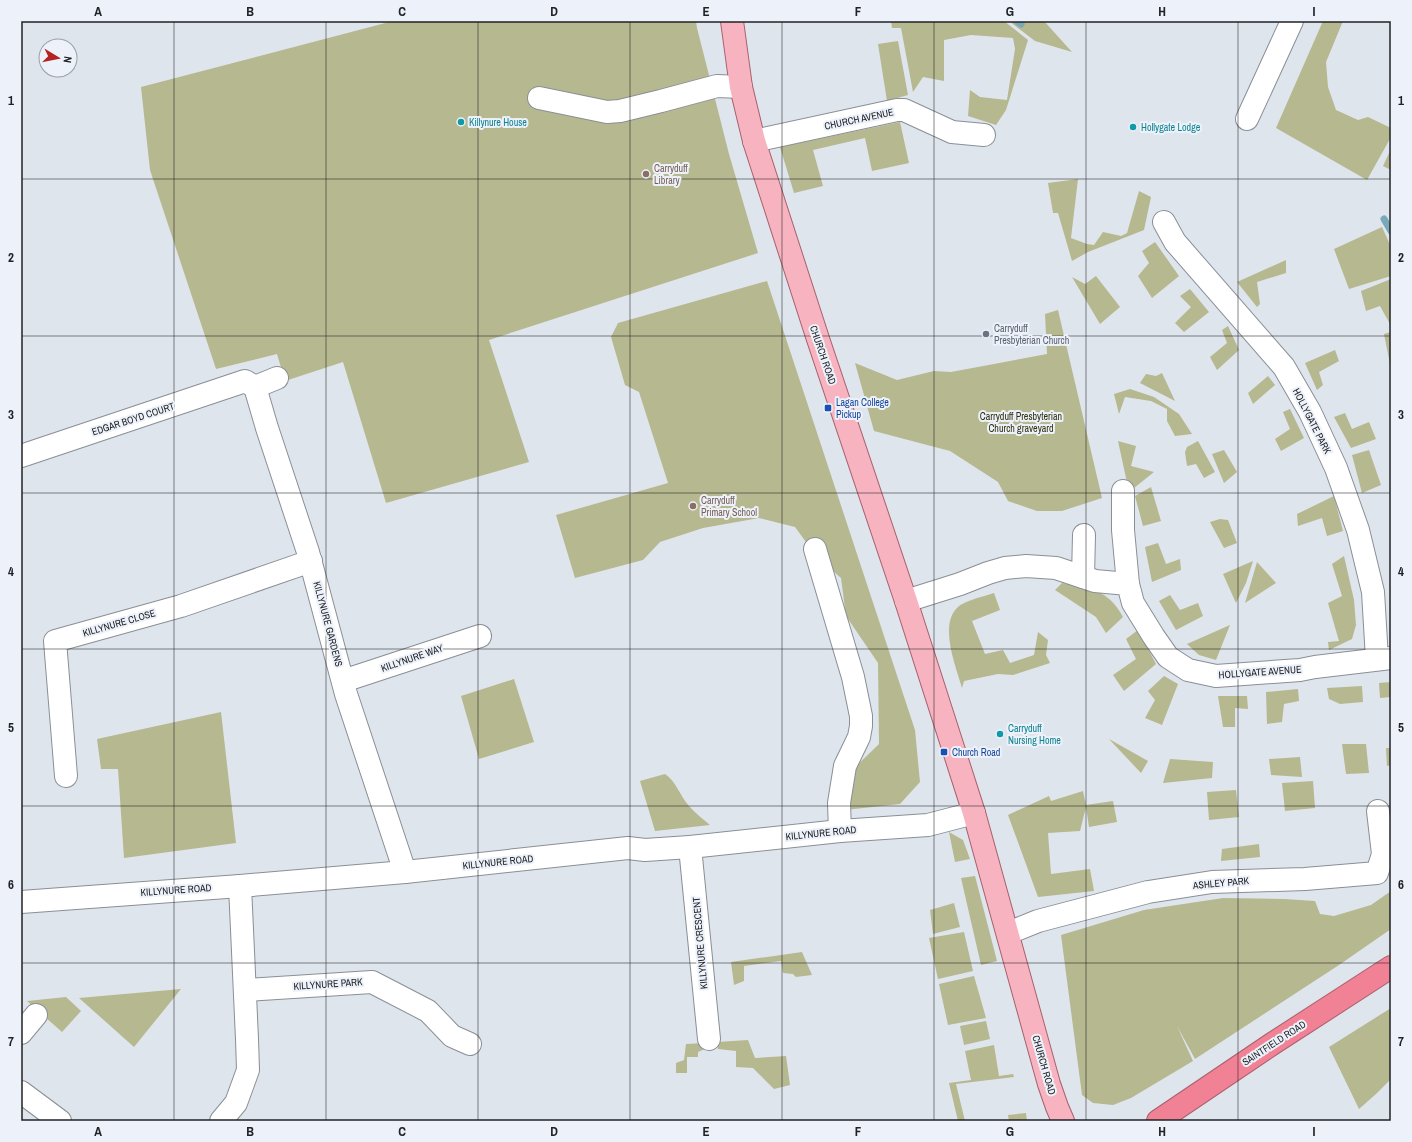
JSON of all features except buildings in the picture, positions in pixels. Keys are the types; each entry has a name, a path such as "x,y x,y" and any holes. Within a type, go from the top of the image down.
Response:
{"highway":[{"name":"SAINTFIELD ROAD","path":"1158,1121 1272,1044 1391,967"}],"main road":[{"name":"CHURCH ROAD","path":"732,21 741,87 754,141 818,339 906,601 974,813 1049,1084 1063,1121"}],"street":[{"path":"1247,119 1292,21"},
{"path":"539,98 606,112 620,111 717,86 741,87"},
{"name":"CHURCH AVENUE","path":"754,141 897,110 904,110 952,132 984,135"},
{"name":"HOLLYGATE PARK","path":"1164,222 1175,242 1284,367 1310,412 1336,468 1358,530 1373,592 1384,658"},
{"name":"EDGAR BOYD COURT","path":"21,456 250,384 277,378"},
{"name":"KILLYNURE GARDENS","path":"250,384 311,561 346,694 405,872"},
{"name":"HOLLYGATE AVENUE","path":"1123,491 1123,530 1128,584 1133,603 1168,657 1188,670 1216,676 1300,670 1384,658"},
{"path":"1082,577 1084,535"},
{"path":"815,549 853,677 861,716 859,737 845,766 839,803 840,831"},
{"name":"KILLYNURE CLOSE","path":"66,776 55,641 181,606 311,561"},
{"path":"906,601 960,584 988,573 1019,566 1056,568 1095,581 1128,584"},
{"name":"KILLYNURE WAY","path":"343,681 480,636"},
{"name":"ASHLEY PARK","path":"1008,933 1038,921 1148,892 1212,882 1305,879 1377,873 1383,854 1378,811"},
{"name":"KILLYNURE ROAD","path":"21,902 405,872 628,848 646,850 690,847 840,831 928,825 974,813"},
{"name":"KILLYNURE CRESCENT","path":"690,847 709,1039"},
{"path":"221,1121 236,1103 248,1070 240,886"},
{"name":"KILLYNURE PARK","path":"245,990 372,982 428,1011 452,1036 470,1044"},
{"path":"21,1033 36,1016"},
{"path":"21,1092 60,1121"}],"green space":[{"path":"393,21 696,21 729,154 758,253 489,340 529,462 386,503 343,362 285,381 277,354 216,369 150,170 141,87"},
{"path":"891,21 1004,21 1028,40 1006,110 996,125 968,116 970,90 980,97 1007,100 1015,49 1013,38 971,35 944,40 944,81 923,77 913,92 901,28 892,28"},
{"path":"1009,21 1044,21 1072,52 1035,41"},
{"path":"1323,21 1343,21 1326,62 1328,87 1336,110 1358,120 1368,117 1391,128 1391,137 1367,180 1276,128"},
{"path":"898,41 908,95 887,101 878,44"},
{"path":"900,122 909,163 872,171 865,138 813,150 823,186 794,193 780,147"},
{"path":"1391,149 1391,170 1383,166"},
{"path":"1078,179 1071,238 1094,245 1103,232 1121,236 1127,233 1139,191 1151,197 1144,230 1088,252 1072,261 1058,213 1053,213 1048,183"},
{"path":"1382,227 1391,247 1391,276 1349,289 1334,249"},
{"path":"1155,242 1179,276 1152,298 1138,276 1149,263 1142,251"},
{"path":"1286,260 1286,273 1257,282 1260,304 1257,307 1237,282"},
{"path":"1096,276 1120,307 1100,324 1072,277 1085,284"},
{"path":"1391,279 1390,324 1380,306 1366,311 1361,291"},
{"path":"767,281 915,730 920,782 900,804 845,810 846,776 879,744 878,663 846,616 841,578 817,557 795,527 759,518 703,528 660,542 643,560 575,578 556,515 668,483 639,392 625,385 611,337 618,323"},
{"path":"1190,289 1209,312 1184,332 1175,323 1191,307 1180,296"},
{"name":"Carryduff Presbyterian Church graveyard","path":"1058,310 1102,498 1062,511 1037,511 1008,501 998,482 950,451 874,431 855,363 897,380 934,371 951,372 1047,354 1045,314"},
{"path":"1228,326 1239,350 1217,370 1210,357 1227,343 1222,330"},
{"path":"1391,332 1391,369 1384,334"},
{"path":"1335,350 1339,361 1319,372 1323,385 1317,390 1305,363"},
{"path":"1162,373 1175,401 1140,383 1146,374 1156,376"},
{"path":"1268,376 1275,385 1253,404 1248,393"},
{"path":"1130,389 1154,397 1179,414 1192,434 1175,436 1167,421 1167,409 1151,401 1125,397 1119,414 1114,394"},
{"path":"1290,409 1304,438 1281,451 1275,439 1290,429 1283,412"},
{"path":"1345,413 1352,429 1369,422 1376,439 1351,448 1334,417"},
{"path":"1118,441 1136,446 1131,466 1154,472 1129,492"},
{"path":"1198,441 1215,472 1204,478 1196,464 1187,466 1185,452 1187,447"},
{"path":"1224,450 1237,472 1224,483 1212,454"},
{"path":"1369,450 1381,485 1362,493 1352,455"},
{"path":"1151,487 1161,521 1143,526 1135,496"},
{"path":"1334,496 1343,531 1327,536 1322,518 1298,526 1297,514"},
{"path":"1220,519 1228,520 1237,543 1224,548 1210,522"},
{"path":"1158,543 1166,564 1180,559 1181,570 1152,582 1145,547"},
{"path":"1344,556 1354,600 1356,625 1352,639 1329,650 1328,642 1339,641 1328,603 1342,596 1332,564"},
{"path":"1253,561 1246,583 1236,603 1223,574"},
{"path":"1257,562 1276,583 1245,603"},
{"path":"1062,583 1098,592 1111,601 1123,617 1106,633 1096,617 1055,590"},
{"path":"994,593 1000,610 972,621 985,654 1003,650 1010,663 1034,655 1038,632 1048,640 1046,655 1050,663 1013,675 998,674 964,681 962,688 950,647 949,625 952,616 960,605"},
{"path":"1170,595 1180,610 1198,603 1203,616 1176,630 1159,601"},
{"path":"1230,625 1216,660 1199,655 1187,644"},
{"path":"1138,630 1156,664 1124,691 1113,675 1136,659 1126,639"},
{"path":"1164,676 1178,684 1162,725 1145,718 1155,700 1148,691"},
{"path":"514,679 534,742 479,759 461,696"},
{"path":"1391,682 1391,697 1380,698 1379,683"},
{"path":"1362,686 1363,702 1340,704 1329,699 1327,688"},
{"path":"1298,689 1299,701 1284,704 1282,722 1267,724 1266,692"},
{"path":"1218,696 1247,696 1248,709 1235,708 1235,727 1223,727"},
{"path":"221,712 236,843 124,858 118,769 101,769 97,739"},
{"path":"1109,739 1148,761 1141,773"},
{"path":"1342,744 1366,744 1369,773 1346,774"},
{"path":"1386,748 1391,748 1391,765 1387,766"},
{"path":"1300,757 1302,777 1271,775 1269,759"},
{"path":"1170,759 1213,762 1212,778 1163,783"},
{"path":"665,774 669,777 696,814 710,825 655,831 640,781"},
{"path":"1313,781 1315,808 1285,811 1282,783"},
{"path":"1236,790 1239,817 1209,820 1207,792"},
{"path":"1083,791 1086,805 1113,801 1117,822 1089,827 1086,807 1080,831 1048,833 1051,874 1090,869 1094,891 1038,897 1008,815 1049,796 1051,801"},
{"path":"949,832 963,840 970,859 955,862"},
{"path":"1259,844 1260,857 1221,861 1222,849"},
{"path":"975,876 997,961 981,965 961,878"},
{"path":"1391,891 1391,929 1339,965 1195,1059 1177,1026 1193,1061 1131,1098 1113,1105 1093,1103 1082,1095 1061,935 1144,910 1223,898 1315,901 1320,914 1334,916 1371,905"},
{"path":"954,903 960,927 933,934 930,910"},
{"path":"964,932 973,971 938,979 929,938"},
{"path":"802,952 812,975 796,977 793,974 783,973 781,961 744,966 744,981 734,985 731,962"},
{"path":"974,976 986,1018 948,1025 939,984"},
{"path":"181,989 134,1047 79,998"},
{"path":"66,997 81,1011 62,1032 27,1001"},
{"path":"1391,1008 1391,1079 1359,1109 1329,1047"},
{"path":"986,1021 990,1039 964,1045 960,1026"},
{"path":"748,1040 755,1058 786,1056 790,1085 774,1089 753,1068 736,1067 736,1051 718,1049 717,1042"},
{"path":"705,1043 705,1049 698,1052 698,1057 687,1057 687,1073 676,1073 676,1063 684,1060 686,1044"},
{"path":"994,1045 999,1076 1013,1074 1014,1077 956,1084 965,1121 958,1121 949,1083 971,1080 965,1051"},
{"path":"1026,1113 1027,1121 1009,1121 1008,1115"}],"waterway":[{"path":"1017,21 1021,24"},
{"path":"1384,219 1391,231"}],"place":[{"name":"Killynure House","path":"461,122"},
{"name":"Hollygate Lodge","path":"1133,127"},
{"name":"Carryduff Library","path":"646,174"},
{"name":"Carryduff Presbyterian Church","path":"986,334"},
{"name":"Lagan College Pickup","path":"828,408"},
{"name":"Carryduff Primary School","path":"693,506"},
{"name":"Carryduff Nursing Home","path":"1000,734"},
{"name":"Church Road","path":"944,752"}]}
